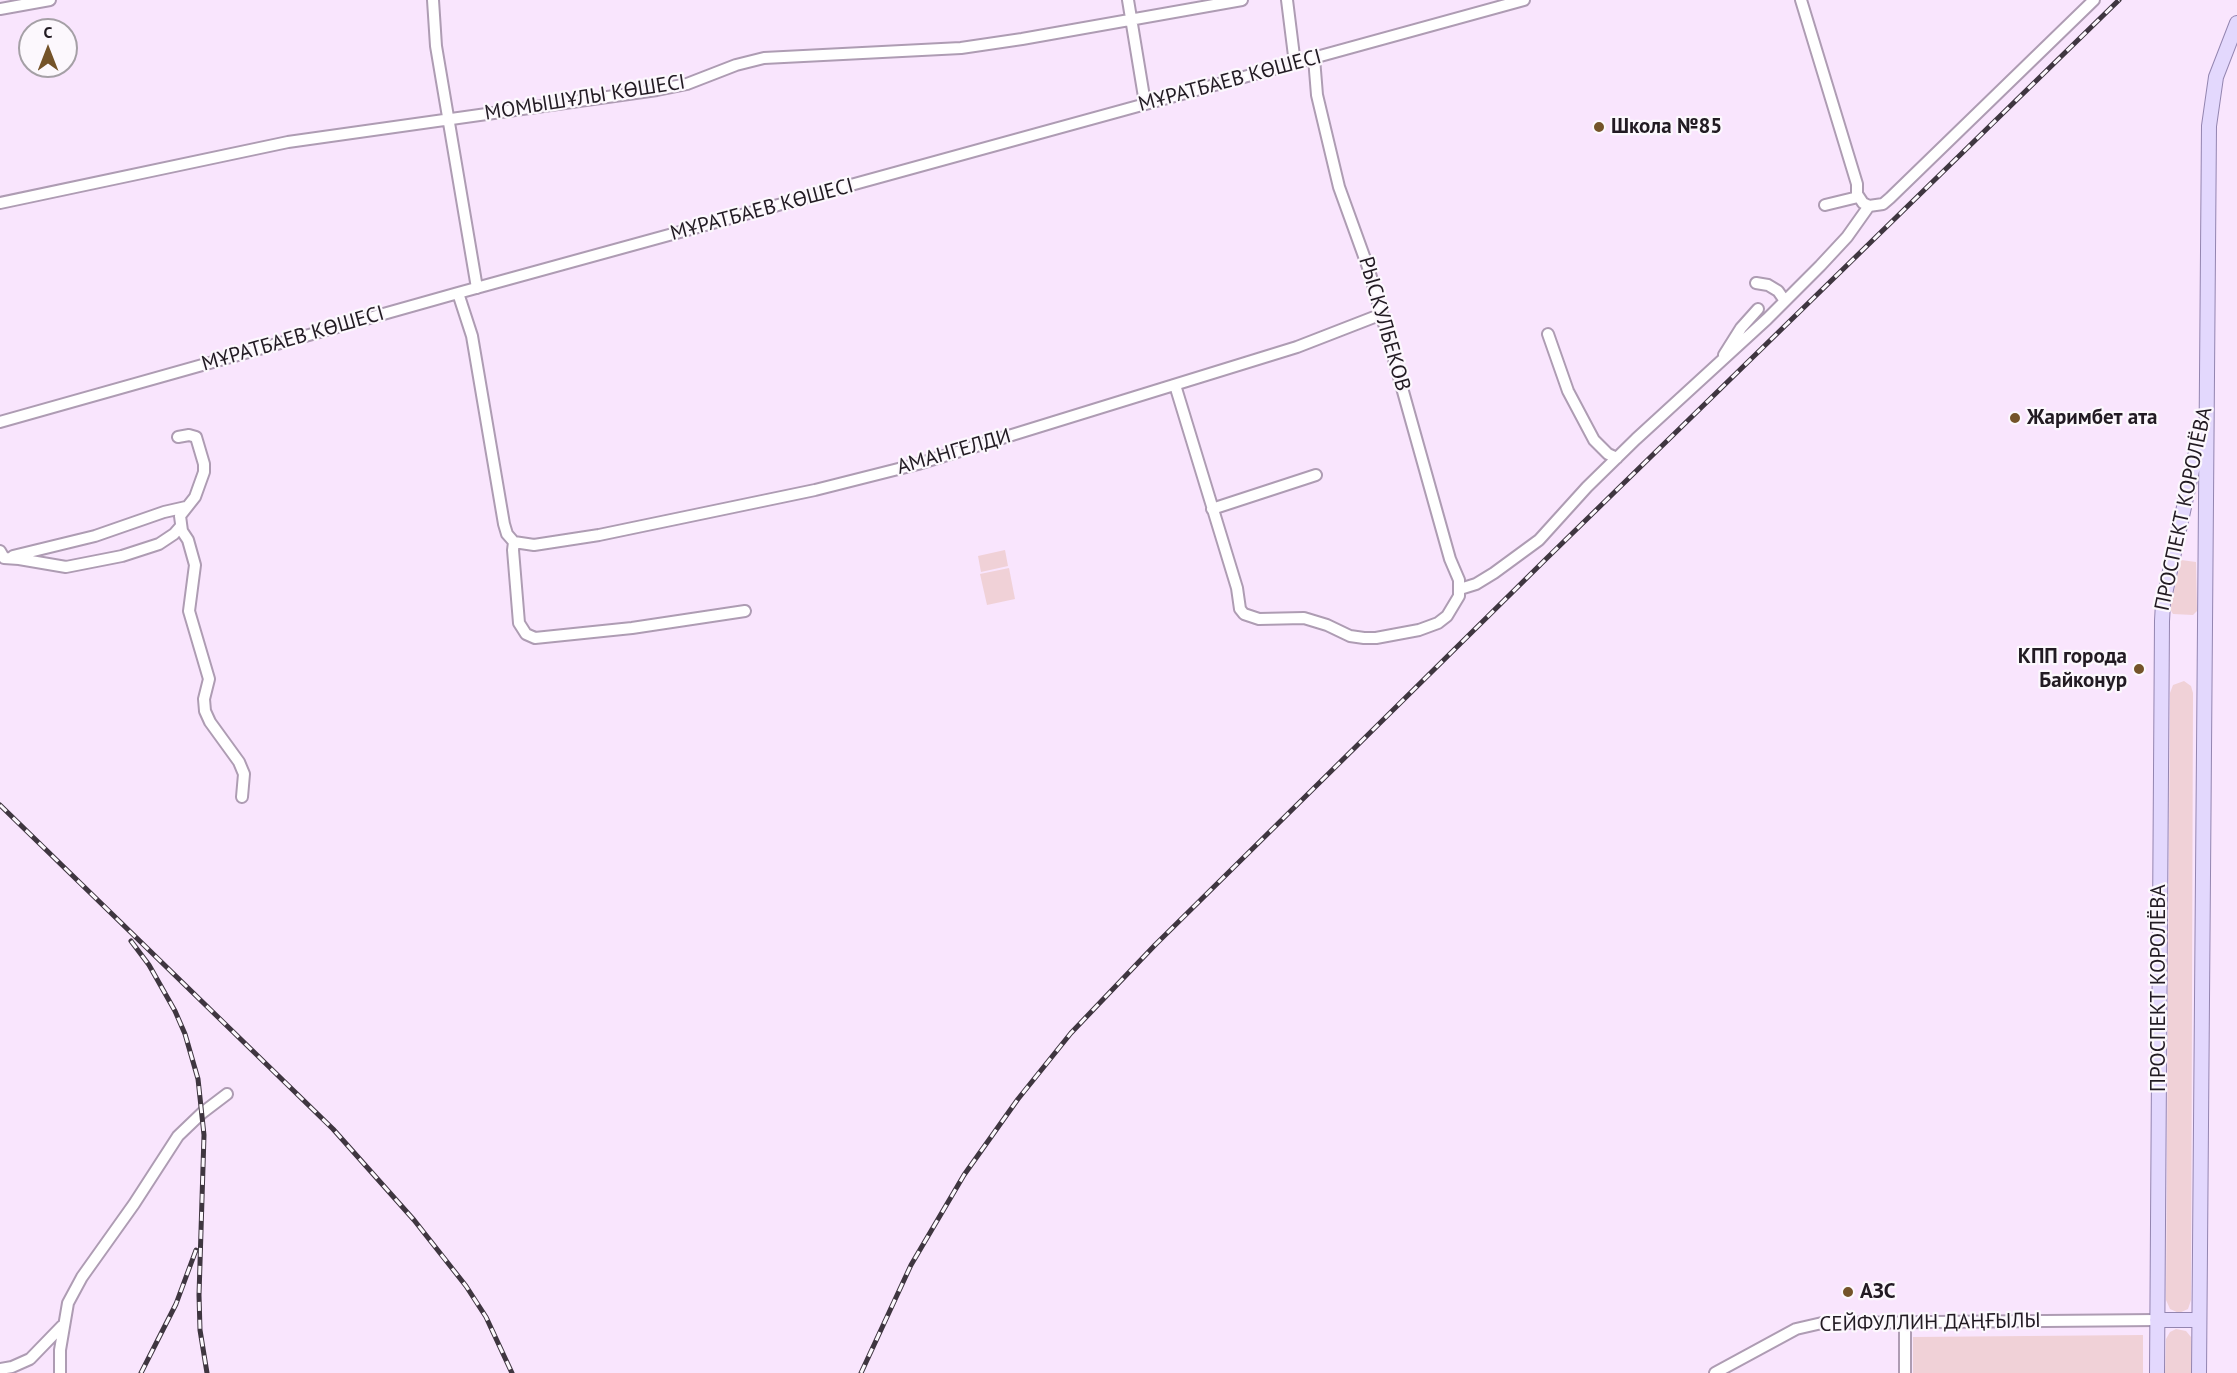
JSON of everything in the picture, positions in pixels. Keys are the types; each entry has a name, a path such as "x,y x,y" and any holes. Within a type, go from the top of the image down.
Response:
{"main road":[{"path":"2207,397 2209,117 2216,77 2237,23"},
{"name":"ПРОСПЕКТ КОРОЛЁВА","path":"2199,1373 2207,397"},
{"name":"ПРОСПЕКТ КОРОЛЁВА","path":"2157,1373 2162,621 2163,603 2207,397"},
{"path":"2157,1320 2199,1320"}],"street":[{"path":"0,9 50,0"},
{"path":"433,0 436,46 477,288"},
{"path":"1128,0 1145,104"},
{"name":"МОМЫШҰЛЫ КӨШЕСІ","path":"0,203 288,142 657,90 687,84 736,64 764,58 961,48 1242,0"},
{"path":"1287,0 1294,64"},
{"name":"МҰРАТБАЕВ КӨШЕСІ","path":"0,422 458,293 1524,0"},
{"path":"1801,0 1857,184 1858,197 1869,206"},
{"path":"1175,385 1237,588 1240,609 1244,614 1259,619 1304,618 1350,636 1376,638 1419,630 1447,616 1457,602 1460,589 1476,584 1494,573 1539,540 1617,458 1785,301 1847,237 1869,206 1882,204 1890,198 2094,0"},
{"name":"РЫСКУЛБЕКОВ","path":"1314,58 1317,95 1339,187 1369,270 1460,589"},
{"path":"1825,205 1858,197"},
{"path":"1755,283 1768,285 1778,291 1785,301"},
{"path":"458,293 472,336 504,524 507,534 514,542 521,629 535,638 564,636 709,618 745,611"},
{"path":"1722,360 1727,347 1758,309"},
{"name":"АМАНГЕЛДИ","path":"514,542 534,545 599,536 815,490 918,464 1297,346 1382,314"},
{"path":"1548,334 1568,391 1593,440 1608,454 1617,458"},
{"path":"178,437 189,435 196,437 204,464 204,471 195,497 180,516 181,526 193,554 195,565 189,610 209,679 204,699 205,711 210,722 239,762 244,774 242,797"},
{"path":"1212,509 1316,475"},
{"path":"2,555 95,536 164,512 186,507"},
{"path":"2,555 66,567 122,556 159,544 181,526"},
{"path":"60,1373 63,1324 68,1303 82,1277 134,1204 178,1136 202,1113 227,1094"},
{"name":"СЕЙФУЛЛИН ДАҢҒЫЛЫ","path":"1715,1373 1780,1337 1809,1325 1845,1322 2157,1320"},
{"path":"1905,1322 1905,1373"},
{"path":"0,1369 12,1367 30,1359 63,1324"}],"shaded area":[{"path":"1005,550 1008,566 981,572 978,556"},
{"path":"2181,560 2196,562 2197,611 2193,615 2173,614 2170,609"},
{"path":"1009,568 1015,599 987,605 980,574"},
{"path":"2184,681 2191,686 2193,693 2191,1300 2188,1309 2179,1313 2170,1309 2166,1300 2170,693 2173,685"},
{"path":"2176,1329 2186,1331 2191,1337 2192,1373 2165,1373 2166,1339 2170,1332"},
{"path":"2143,1335 2143,1373 1913,1373 1913,1337"}],"railway":[{"path":"861,1373 911,1265 964,1175 1018,1099 1071,1033 1155,945 1547,558 2119,0"},
{"path":"0,805 333,1129 414,1220 466,1286 486,1317 512,1373"},
{"path":"131,941 149,965 175,1011 185,1034 198,1079 204,1135 200,1330 207,1373"},
{"path":"141,1373 176,1304 196,1250"}],"place":[{"name":"Школа №85","path":"1599,127"},
{"name":"Жаримбет ата","path":"2015,418"},
{"name":"КПП города Байконур","path":"2139,669"},
{"name":"АЗС","path":"1848,1292"}]}
